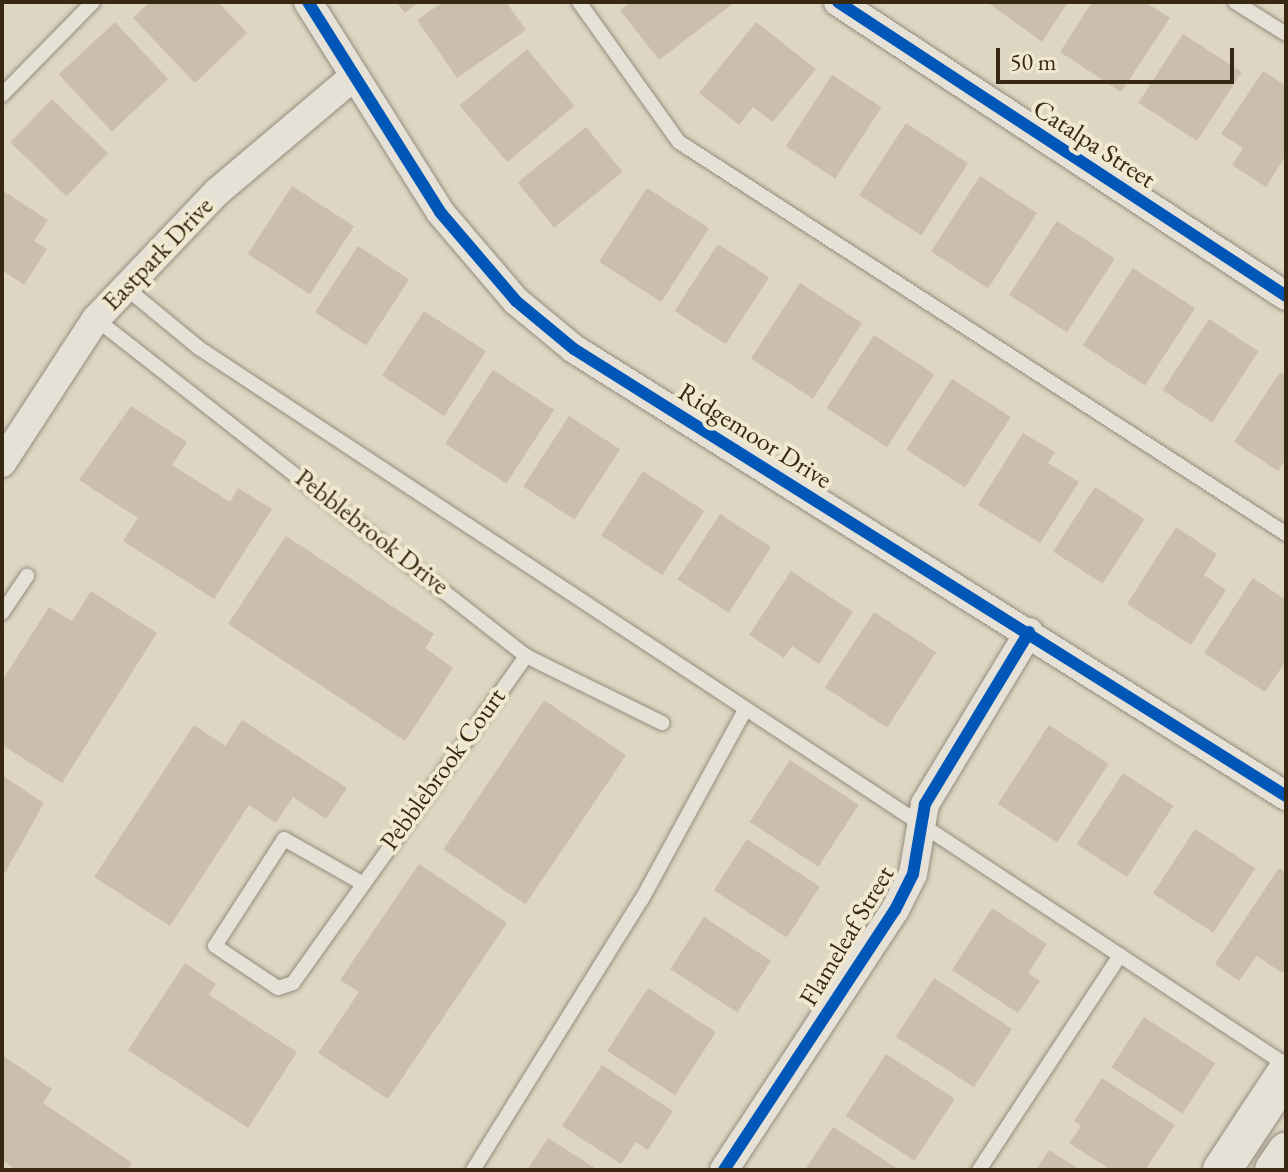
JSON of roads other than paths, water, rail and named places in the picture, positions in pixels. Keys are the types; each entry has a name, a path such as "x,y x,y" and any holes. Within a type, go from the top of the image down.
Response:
{"street":[{"name":"Ridgemoor Drive","path":"308,2 352,78 440,212 516,301 574,349 1286,796"},
{"name":"Catalpa Street","path":"838,2 1286,296"},
{"name":"Eastpark Drive","path":"2,463 96,319 125,287 217,192 352,78"},
{"name":"Flameleaf Street","path":"724,1170 895,910 913,874 921,824 948,755 1029,632"},
{"path":"1286,1073 1230,1158 1274,1170 1286,1152"}],"lane":[{"path":"2,95 93,2"},
{"path":"579,2 679,142 1286,534"},
{"path":"1235,2 1286,34"},
{"path":"125,287 199,348 1286,1065"},
{"name":"Pebblebrook Drive","path":"96,319 526,656 662,723"},
{"path":"2,613 27,576"},
{"name":"Pebblebrook Court","path":"360,882 284,839 215,946 285,989 526,656"},
{"path":"473,1170 642,899 745,710"},
{"path":"979,1170 1120,955"}]}
